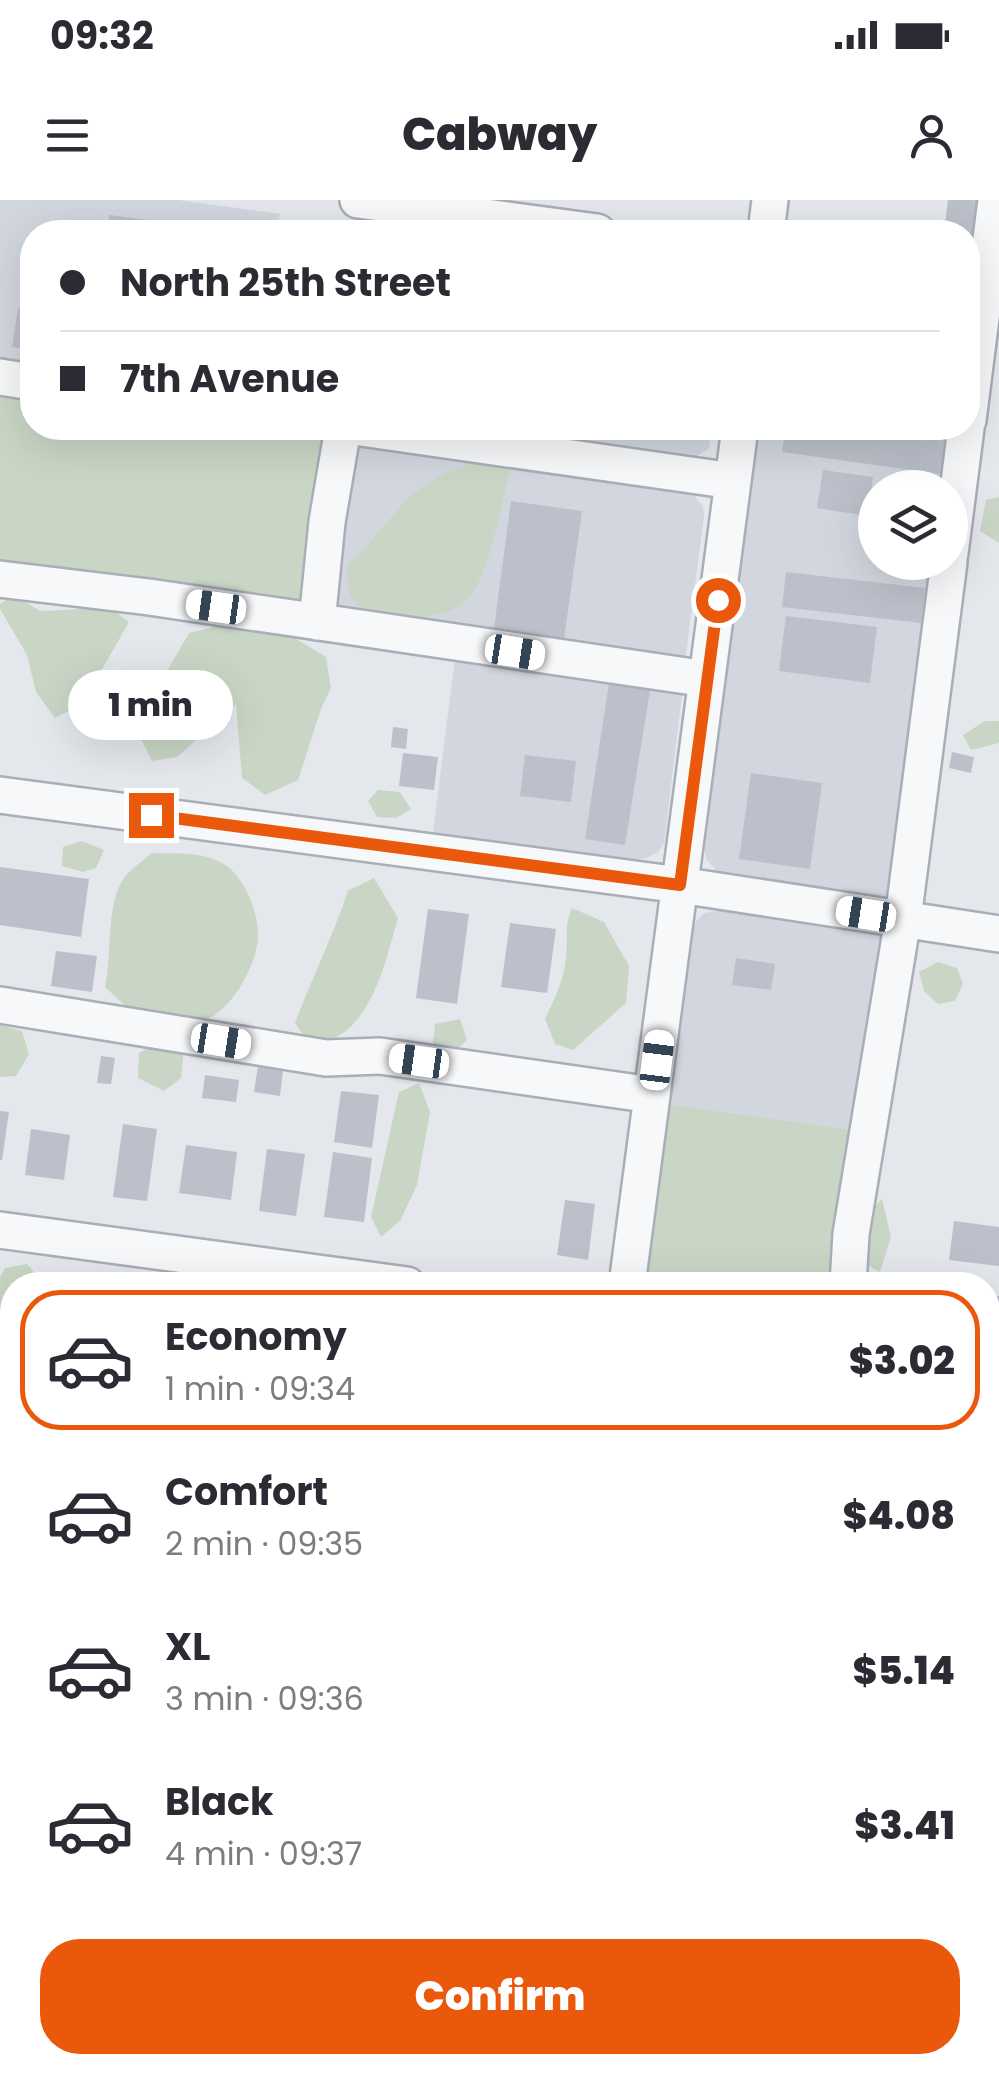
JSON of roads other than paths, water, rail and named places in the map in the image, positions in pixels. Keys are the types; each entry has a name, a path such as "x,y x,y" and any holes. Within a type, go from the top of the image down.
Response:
{"street":[{"path":"358,200 537,212 561,220"},
{"path":"980,315 996,200"},
{"path":"317,622 340,440"},
{"path":"446,440 733,481"},
{"path":"629,1272 738,440"},
{"path":"961,470 965,440"},
{"path":"0,579 707,679"},
{"path":"849,1272 903,919 947,580"},
{"path":"0,796 680,885 999,934"},
{"path":"0,1005 326,1058 380,1056 652,1095"},
{"path":"0,1230 311,1272"}]}
